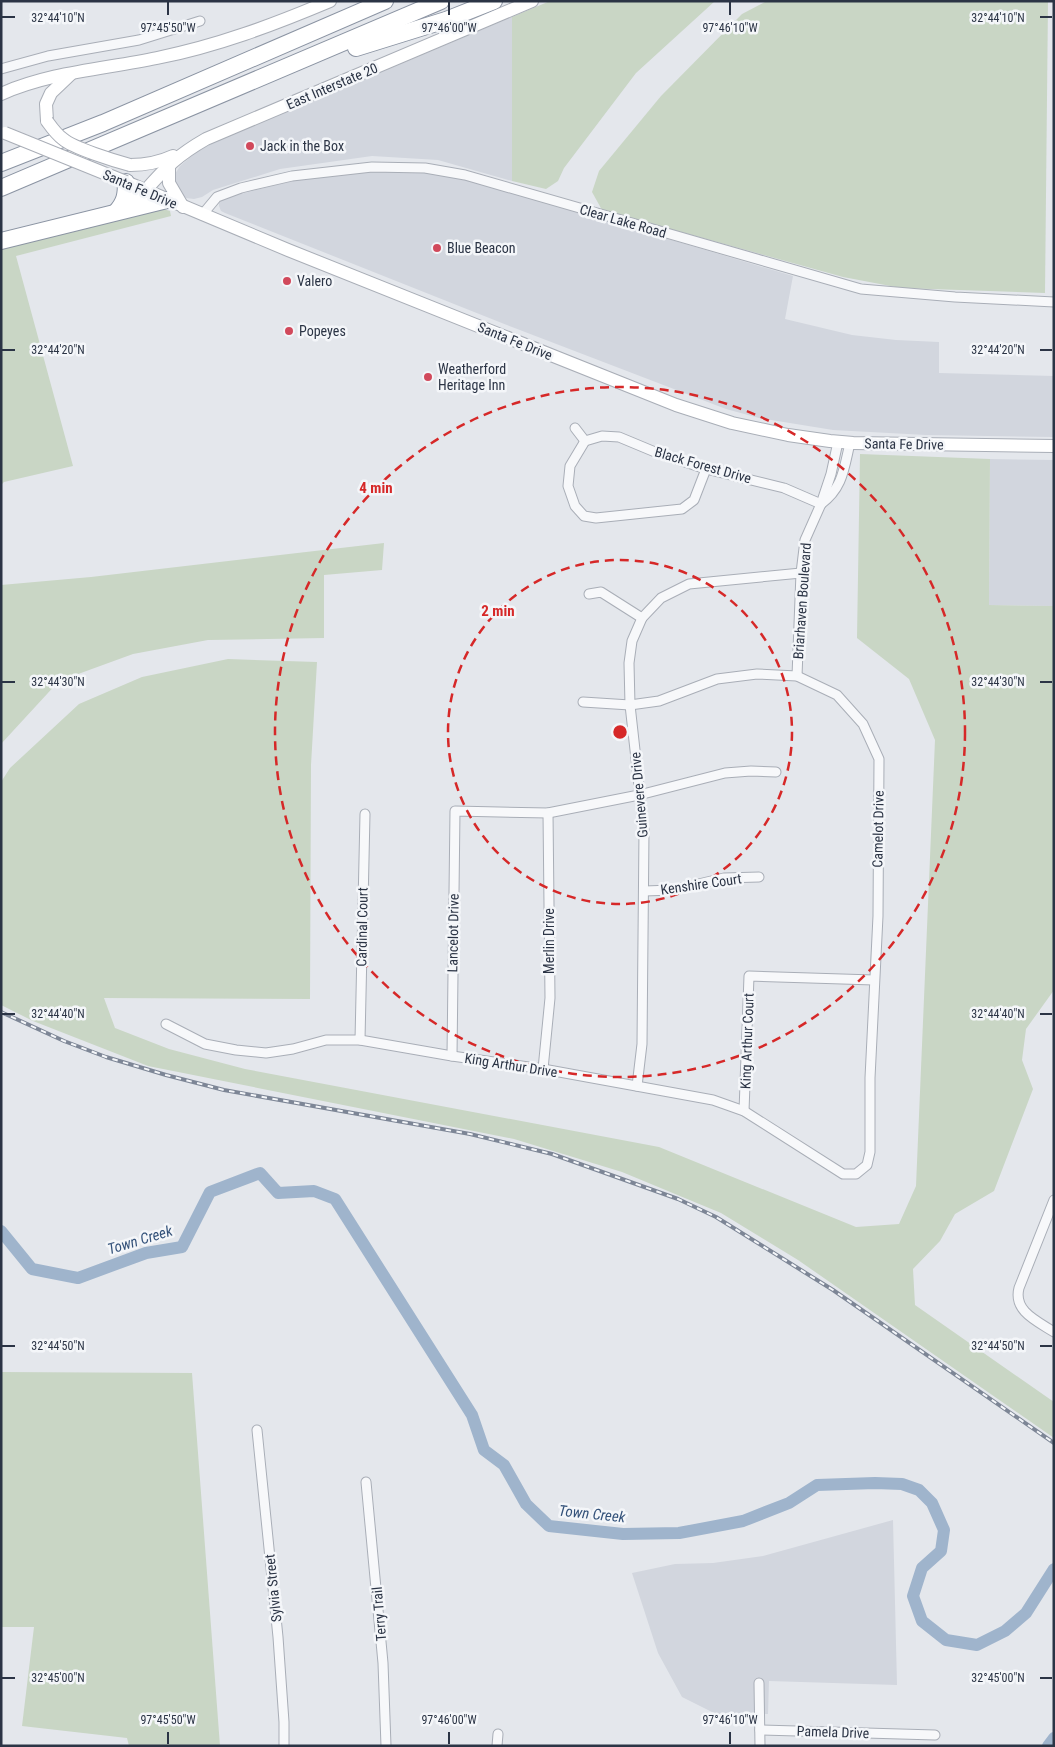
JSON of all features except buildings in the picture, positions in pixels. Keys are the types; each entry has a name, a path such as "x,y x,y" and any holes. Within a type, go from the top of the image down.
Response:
{"highway":[{"path":"1,163 103,123 385,1"},
{"path":"1,188 441,1"},
{"path":"319,54 348,50 446,20 494,1"},
{"path":"123,210 126,197 126,182"},
{"path":"123,210 145,190"},
{"path":"1,241 167,200"}],"main road":[{"path":"1,94 20,86 52,77 158,58 221,42 279,22 330,1"},
{"name":"East Interstate 20","path":"145,190 169,164 186,150 206,138 532,1"},
{"path":"71,74 51,92 46,104 47,121 65,141 130,165 158,163 186,150"},
{"name":"Santa Fe Drive","path":"3,133 676,405 732,423 788,435 844,442 1054,446"},
{"path":"169,164 169,183 183,207"}],"street":[{"path":"1,69 48,56 139,40 200,21"},
{"name":"Clear Lake Road","path":"202,215 217,197 241,188 292,176 372,167 425,168 465,176 860,289 955,297 1054,302"},
{"path":"575,428 585,441 570,466 568,486 575,506 584,516 596,518 682,508 694,500 706,469"},
{"name":"Black Forest Drive","path":"585,441 602,436 619,437 655,452 706,469 784,488 821,504"},
{"name":"Briarhaven Boulevard","path":"797,676 801,573 805,540 821,504 844,442"},
{"name":"Guinevere Drive","path":"637,1086 642,1044 644,831 630,705 629,663 632,641 642,618 661,598 689,584 801,573"},
{"path":"590,594 602,592 642,618"},
{"name":"Camelot Drive","path":"583,702 630,705 659,701 718,679 757,674 797,676 837,695 864,724 879,759 878,916 870,1078 870,1152 867,1165 856,1174 843,1174"},
{"path":"548,813 639,795 725,772 776,772"},
{"name":"Lancelot Drive","path":"452,1056 455,811 548,813"},
{"name":"Merlin Drive","path":"543,1068 550,998 548,813"},
{"name":"Cardinal Court","path":"360,1040 365,814"},
{"name":"Kenshire Court","path":"644,890 673,890 724,878 759,878"},
{"name":"King Arthur Court","path":"744,1111 749,976 874,980"},
{"name":"King Arthur Drive","path":"166,1024 205,1044 236,1050 266,1053 326,1040 360,1040 452,1056 543,1068 713,1100 744,1111 843,1174"},
{"path":"1054,1200 1019,1288 1018,1299 1019,1305 1024,1311 1054,1332"},
{"name":"Sylvia Street","path":"258,1430 278,1637 284,1746"},
{"name":"Terry Trail","path":"366,1482 383,1663 386,1746"},
{"path":"759,1684 760,1746"},
{"name":"Pamela Drive","path":"760,1730 935,1735"},
{"path":"497,1746 498,1734"}],"shaded area":[{"path":"512,17 512,181 438,160 372,156 280,169 213,190 202,197 194,199 186,198 175,181 175,174 180,166 195,153 215,142"},
{"path":"380,169 413,170 473,181 793,276 785,319 852,335 939,342 939,373 1054,376 1054,437 926,435 833,430 759,418 726,409 512,327 225,213 221,211 219,206 219,202 224,198 317,175"},
{"path":"990,459 1054,460 1054,606 989,605"},
{"path":"893,1520 897,1685 769,1681 768,1714 716,1714 682,1697 658,1653 632,1573 675,1564 713,1563 763,1556"}],"green space":[{"path":"550,1 715,1 636,73 564,168 558,181 546,189 512,181 512,17"},
{"path":"767,1 1048,1 1045,293 901,288 843,277 602,210 592,192 599,171 661,96 742,14"},
{"path":"160,208 170,211 171,216 16,256 73,466 4,482 1,485 1,247"},
{"path":"860,454 990,459 989,605 1054,606 1054,990 1026,1029 1022,1060 1033,1089 994,1191 955,1214 940,1241 913,1269 915,1305 1054,1402 1054,1438 798,1260 721,1213 622,1172 514,1139 148,1066 33,1021 1,1005 1,782 10,768 79,704 142,677 228,659 317,662 311,765 310,999 104,998 115,1028 169,1049 245,1069 659,1147 856,1227 899,1224 916,1186 935,740 909,679 857,638"},
{"path":"384,543 382,570 324,575 324,638 208,640 133,654 59,681 1,744 1,585 91,577"},
{"path":"1,1372 192,1373 220,1746 129,1746 127,1738 22,1726 34,1627 1,1627"}],"waterway":[{"name":"Town Creek","path":"1,1231 32,1269 78,1278 146,1253 182,1247 210,1192 260,1173 278,1193 314,1191 335,1199 472,1415 484,1450 504,1465 526,1504 549,1526 623,1534 679,1533 743,1521 789,1503 817,1485 902,1484 919,1490 932,1503 944,1530 941,1551 922,1568 913,1596 922,1621 946,1640 977,1645 1005,1631 1026,1613 1054,1569"},
{"name":"Town Creek","path":"1048,1746 1054,1738"}],"railway":[{"path":"1,1012 64,1041 106,1057 166,1075 224,1090 470,1134 552,1154 678,1199 716,1217 833,1290 1054,1443"}],"place":[{"name":"Jack in the Box","path":"250,146"},
{"name":"Blue Beacon","path":"437,248"},
{"name":"Valero","path":"287,281"},
{"name":"Popeyes","path":"289,331"},
{"name":"Weatherford Heritage Inn","path":"428,377"}]}
